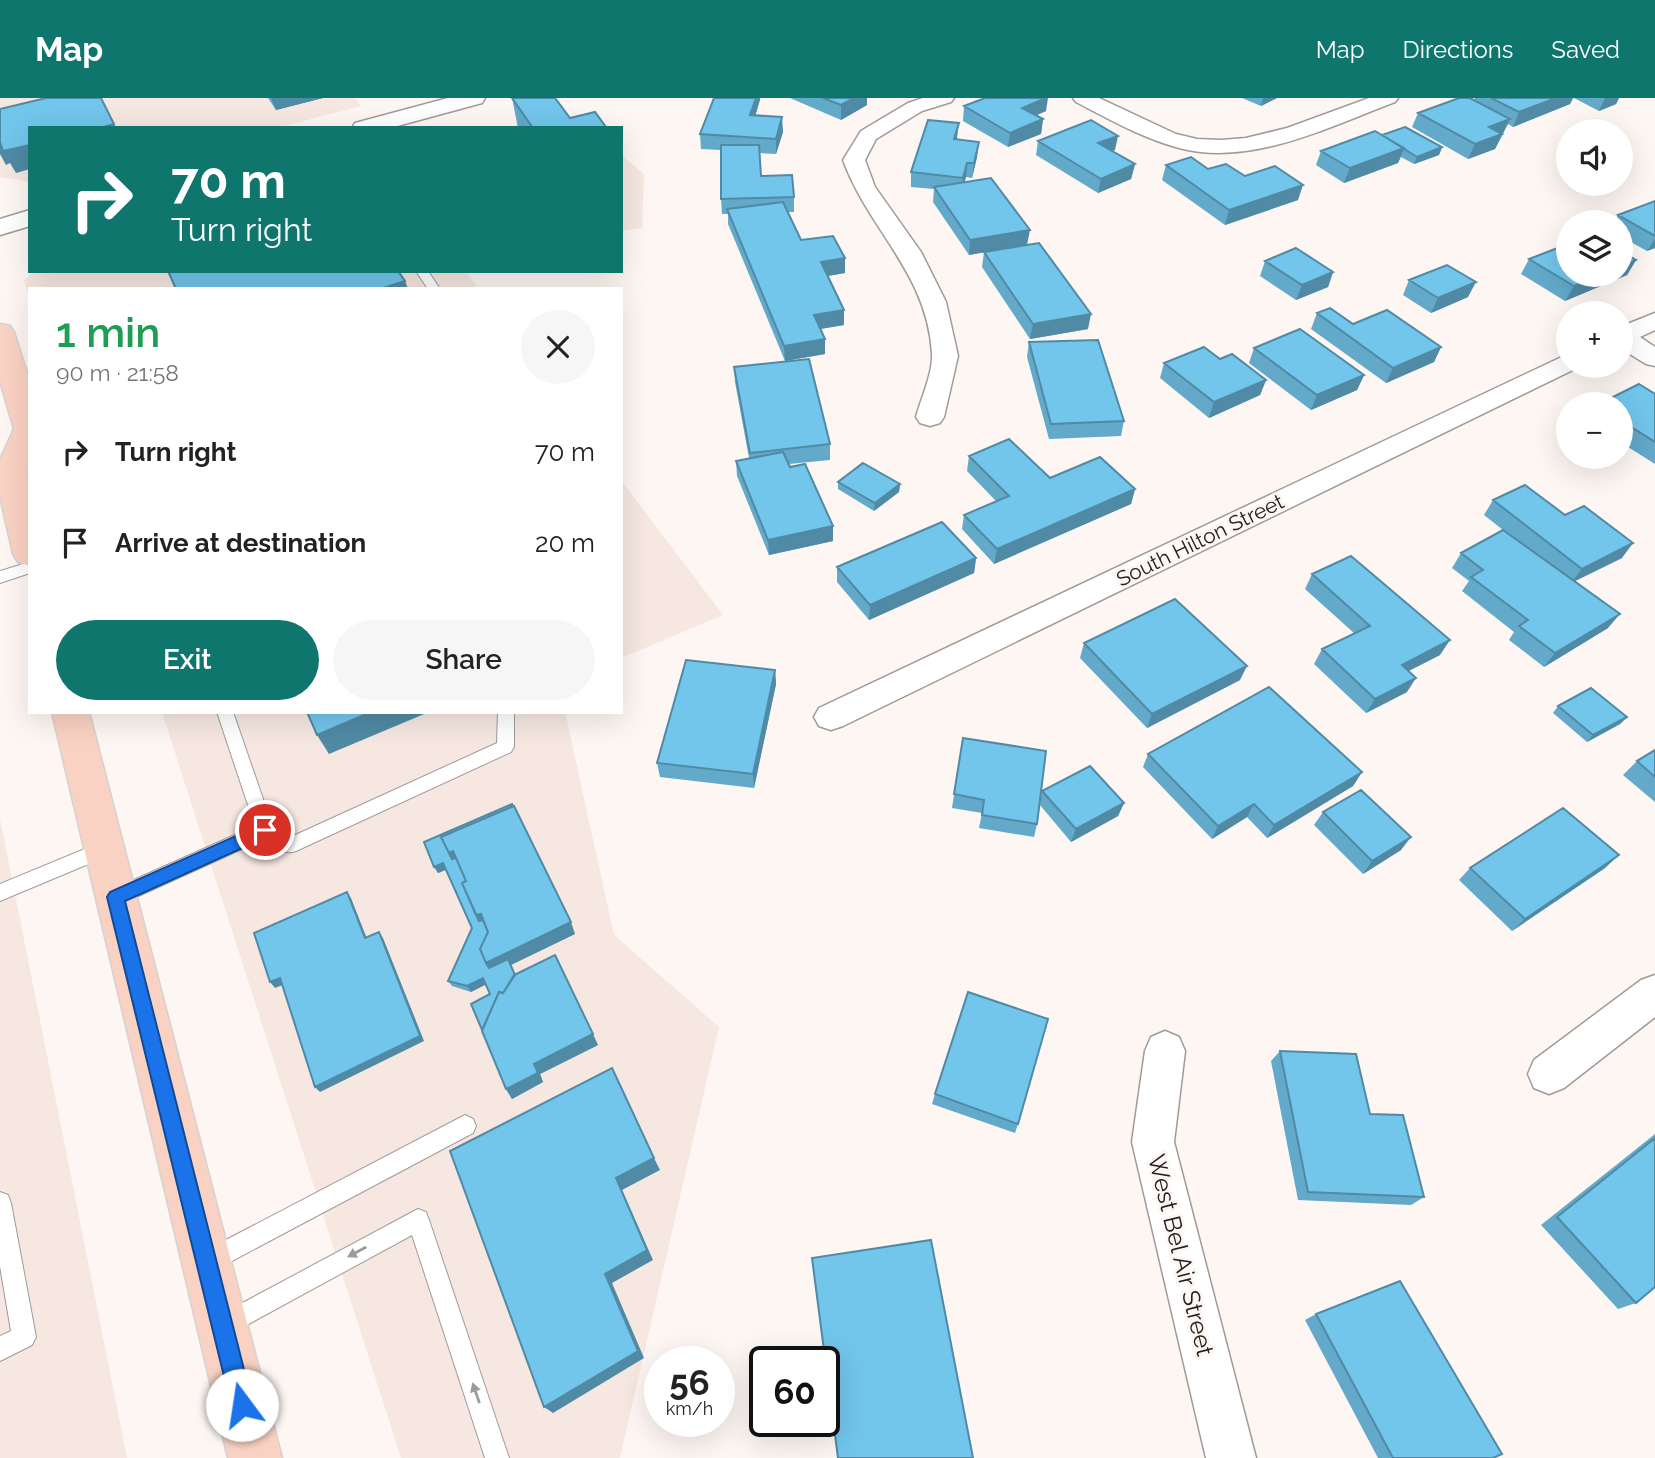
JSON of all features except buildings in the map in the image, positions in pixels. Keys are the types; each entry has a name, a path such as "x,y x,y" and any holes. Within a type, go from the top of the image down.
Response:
{"main road":[{"path":"375,126 468,99"},
{"path":"0,227 28,219"},
{"path":"0,332 28,425"},
{"path":"28,430 5,468 24,507 28,538"},
{"path":"70,714 255,1458"}],"street":[{"path":"930,418 945,356 934,302 909,252 864,187 854,160 868,135 915,107 944,98"},
{"path":"1083,98 1152,130 1195,145 1239,146 1269,139 1388,98"},
{"path":"1633,331 1655,321"},
{"path":"1633,345 1655,359"},
{"name":"South Hilton Street","path":"831,718 1556,368"},
{"path":"1549,1074 1655,993"},
{"name":"West Bel Air Street","path":"1165,1051 1153,1142 1231,1458"}],"lane":[{"path":"0,577 28,568"},
{"path":"226,714 265,830 290,846 505,747 506,714"},
{"path":"116,897 265,830"},
{"path":"0,893 104,849"},
{"path":"207,1262 465,1126"},
{"path":"0,1203 24,1336 0,1349"},
{"path":"222,1326 418,1220 498,1458"}],"shaded area":[{"path":"0,98 355,98 361,106 284,126 28,126 28,182 0,177"},
{"path":"623,157 644,174 642,228 623,231"},
{"path":"31,273 467,273 477,287 28,287 28,294 24,281"},
{"path":"623,483 723,615 623,657"},
{"path":"163,714 565,714 614,935 719,1027 620,1458 401,1458"},
{"path":"0,819 127,1458 0,1458"}],"route":[{"path":"242,1405 116,897 265,830"}]}
